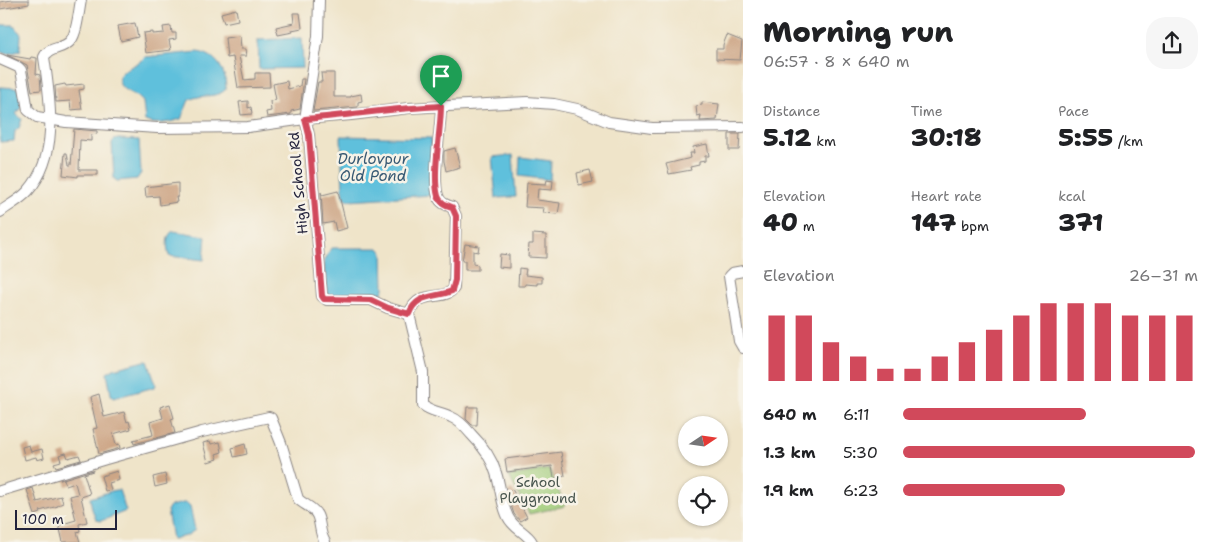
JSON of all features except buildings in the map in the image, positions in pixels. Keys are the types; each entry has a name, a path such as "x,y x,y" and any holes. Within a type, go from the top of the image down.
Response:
{"street":[{"path":"0,212 28,191 37,178 45,160 50,120 44,57 48,51 65,46 71,41 81,0"},
{"path":"305,119 318,36 319,0"},
{"path":"0,59 21,70 28,110 37,117 50,120 157,128 248,127 409,108 527,102 554,104 577,109 609,122 652,128 743,127"},
{"path":"441,106 436,185 441,202 452,207 456,216 454,288 450,292 419,299 409,314 423,372 423,405 452,417 478,442 497,473 502,501 509,520 518,531 532,542"},
{"name":"High School Rd","path":"305,119 309,135 322,296 326,300 371,300 388,308 409,314"},
{"path":"743,271 732,273 729,276 739,341 743,348"},
{"path":"0,492 202,432 269,417 281,443 298,499 317,514 324,542"}],"green space":[{"name":"School Playground","path":"550,469 565,506 529,514 509,476"}],"water":[{"path":"0,25 13,25 21,34 20,51 7,54 0,52"},
{"path":"302,38 303,68 259,69 258,40"},
{"path":"198,52 210,56 219,64 226,82 226,89 218,94 189,100 181,119 158,123 145,121 143,102 121,86 119,76 145,57"},
{"path":"0,87 19,88 21,107 16,114 22,119 19,128 15,131 14,141 0,142"},
{"name":"Durlovpur Old Pond","path":"341,136 431,138 432,195 348,200 343,196"},
{"path":"118,139 139,140 141,173 137,179 117,181 114,179 112,143"},
{"path":"513,155 516,197 496,198 492,157"},
{"path":"520,157 551,161 550,180 519,176"},
{"path":"173,231 206,236 204,260 169,256 168,239"},
{"path":"331,248 379,248 383,253 384,289 382,293 327,297 324,262"},
{"path":"148,361 156,384 155,387 113,398 107,373 114,369"},
{"path":"119,490 126,511 101,521 96,520 90,498"},
{"path":"187,503 190,506 195,530 186,536 172,539 167,510 171,506"}],"route":[{"path":"441,106 436,185 441,202 452,207 456,216 454,288 450,292 419,299 409,314 388,308 371,300 324,299 322,296 309,135 305,119 441,106"}]}
